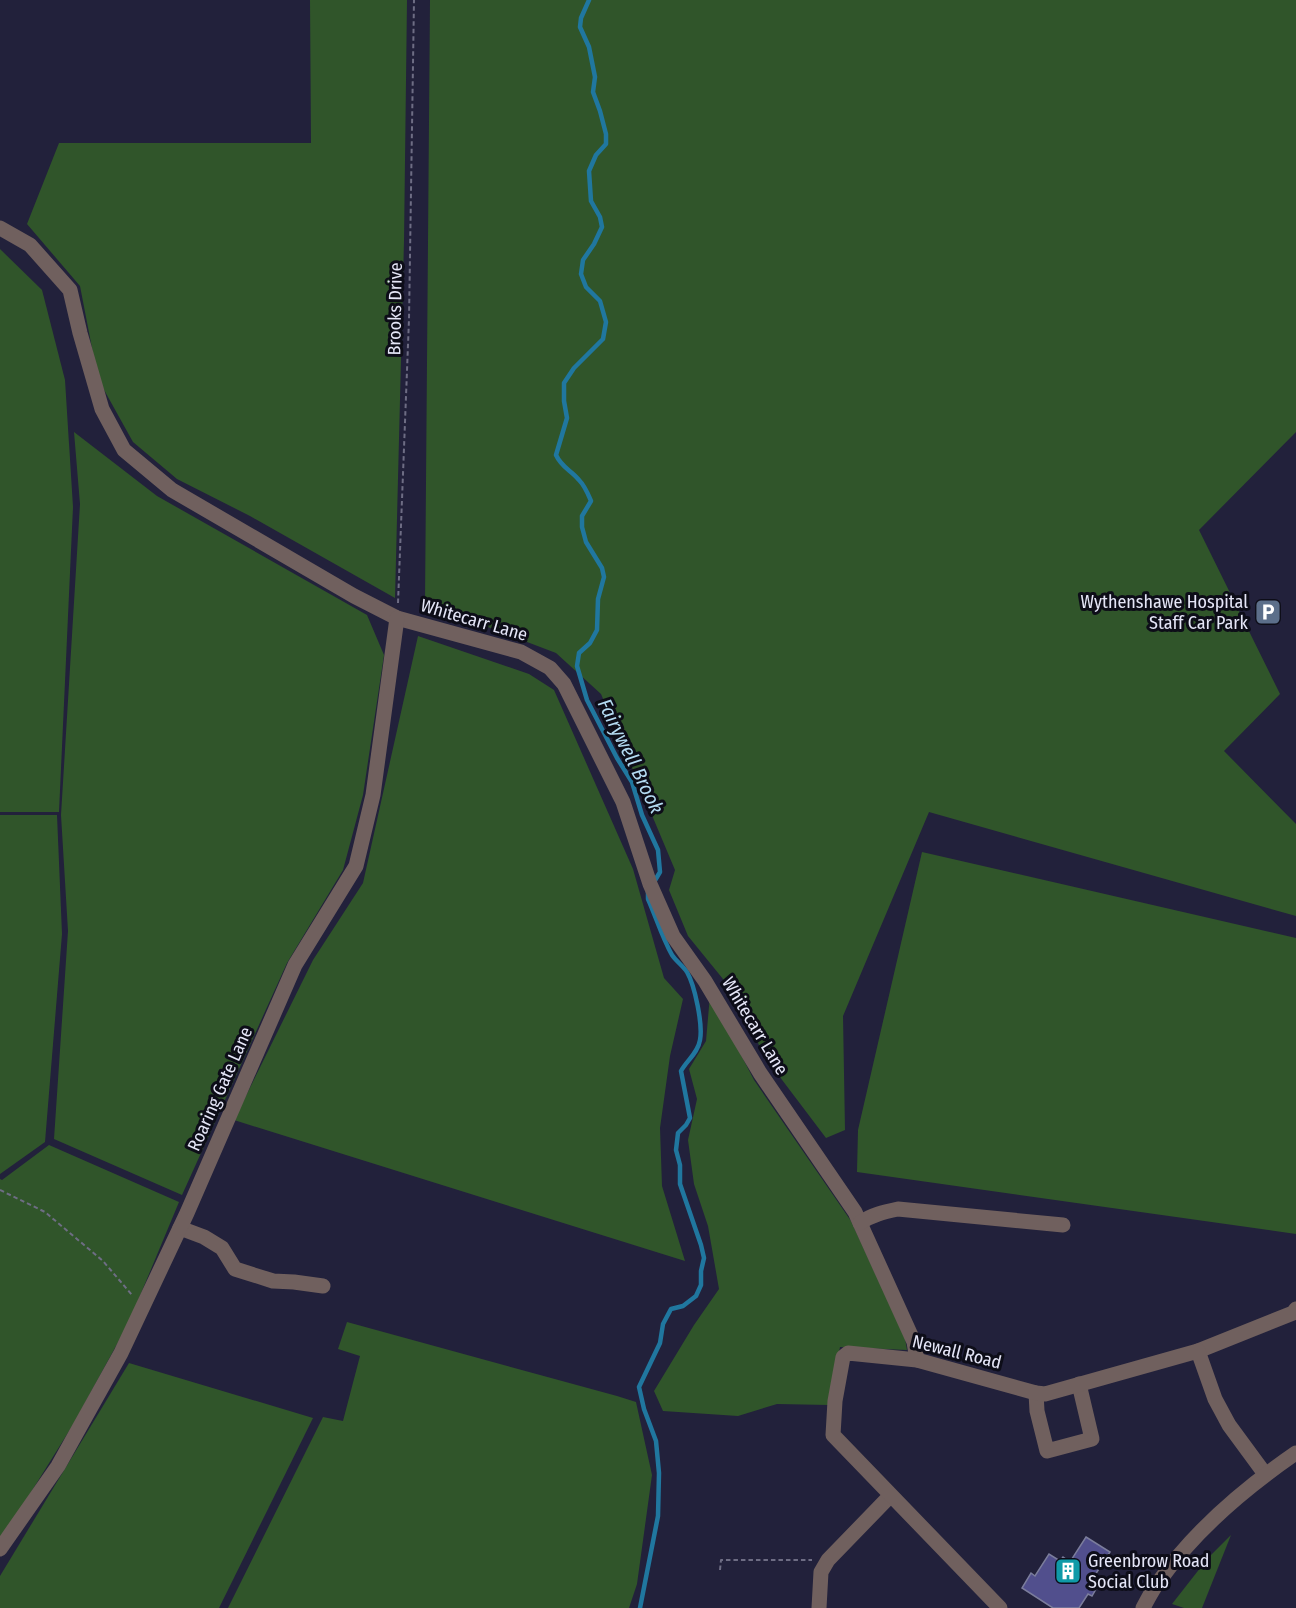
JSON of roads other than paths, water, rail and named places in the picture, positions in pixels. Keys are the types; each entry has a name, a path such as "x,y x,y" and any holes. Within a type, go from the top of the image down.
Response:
{"street":[{"name":"Whitecarr Lane","path":"0,228 30,245 70,290 102,409 124,450 172,490 354,596 397,618 481,639 521,652 550,668 564,684 623,802 650,884 673,936 705,981 760,1073 855,1212 914,1342 917,1360"},
{"name":"Roaring Gate Lane","path":"0,1549 58,1466 121,1353 180,1228 295,964 356,866 374,795 397,618"},
{"path":"860,1223 867,1218 898,1209 1063,1225"},
{"path":"180,1228 204,1237 222,1248 235,1269 273,1281 323,1286"},
{"name":"Newall Road","path":"1000,1608 833,1435 835,1401 843,1357 848,1353 917,1360 1045,1394 1198,1351 1293,1313 1296,1309"},
{"path":"1198,1351 1215,1399 1229,1425 1265,1474"},
{"path":"1036,1393 1036,1411 1047,1451 1092,1439 1079,1384"},
{"path":"1143,1608 1158,1581 1222,1510 1265,1474 1296,1453"},
{"path":"819,1608 821,1572 828,1560 891,1496"}],"waterway":[{"name":"Fairywell Brook","path":"589,0 581,18 580,27 589,47 595,77 593,92 606,134 606,144 596,155 589,171 591,201 600,217 602,227 583,260 581,274 586,287 600,301 606,322 603,339 574,368 564,383 567,418 556,455 581,482 591,501 582,516 582,527 586,542 602,568 604,577 598,599 597,630 590,643 579,653 577,666 587,700 632,782 642,815 658,850 660,872 654,882"},
{"name":"Fairywell Brook","path":"640,1608 658,1516 659,1473 656,1441 644,1409 639,1387 660,1343 663,1324 671,1309 683,1306 696,1296 701,1285 704,1258 680,1184 680,1165 676,1150 678,1133 690,1118 681,1071 699,1045 701,1033 699,1016 690,978 668,948 648,899 648,892"}],"place":[{"name":"Wythenshawe Hospital Staff Car Park","path":"1268,612"},
{"name":"Greenbrow Road Social Club","path":"1068,1571"}]}
